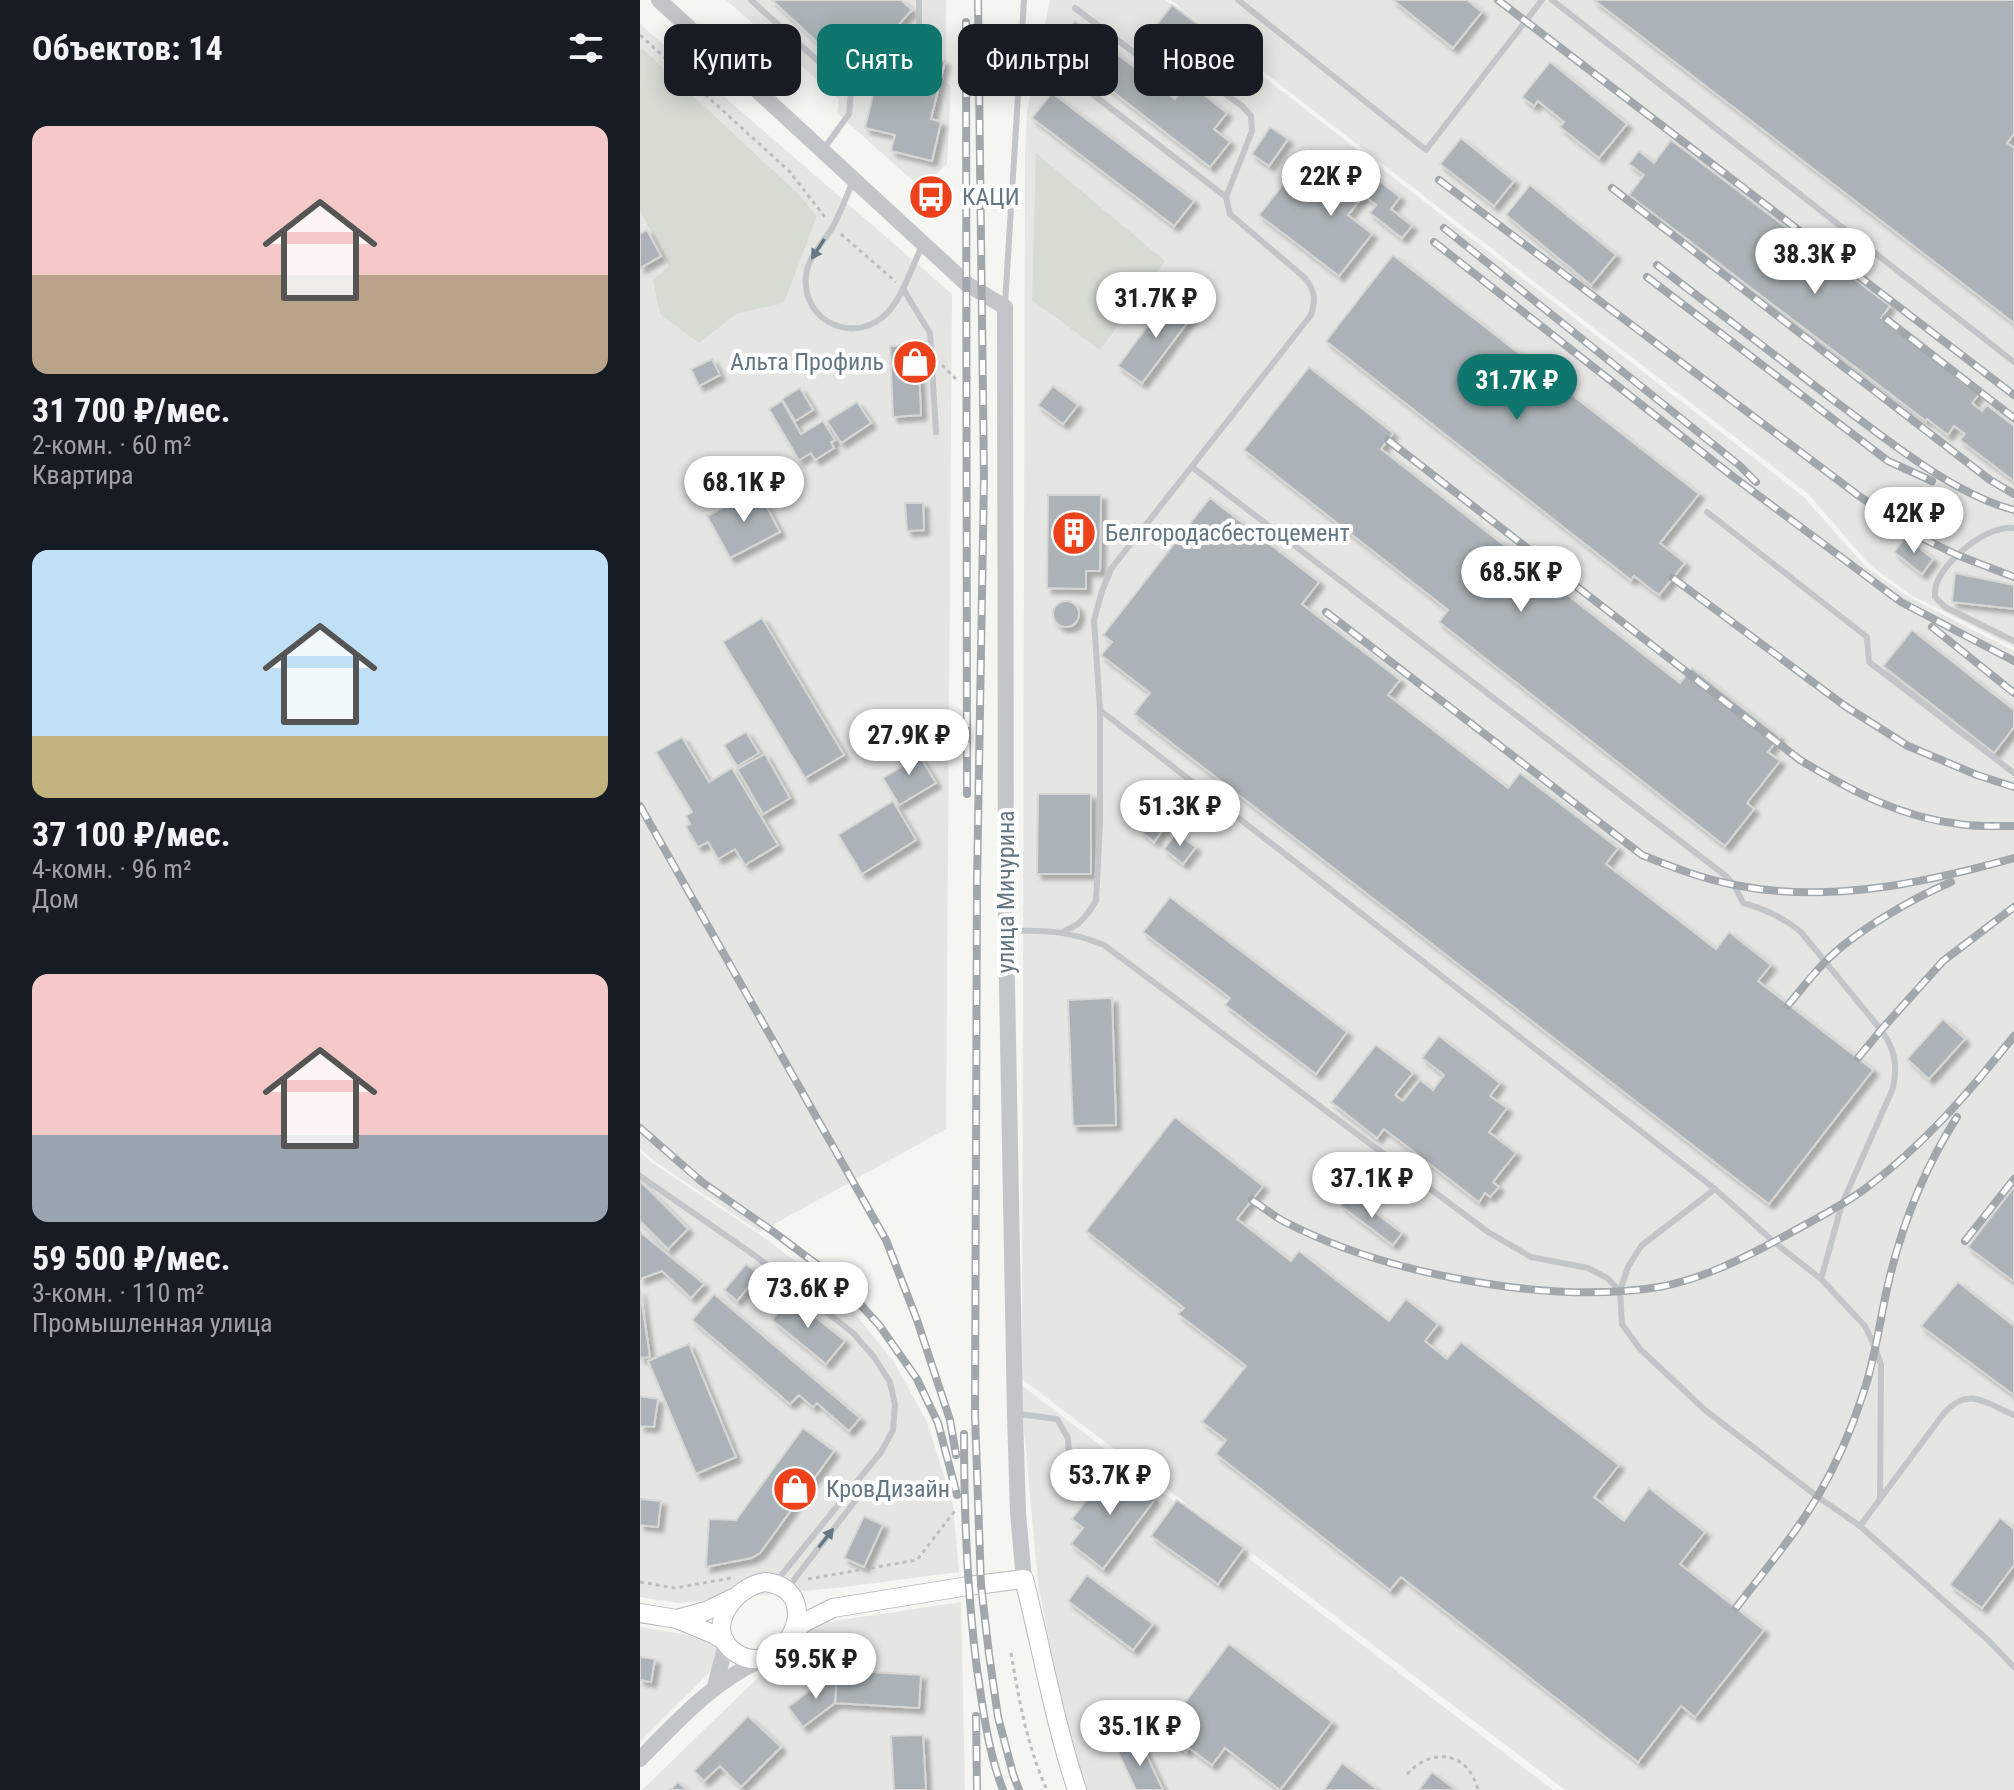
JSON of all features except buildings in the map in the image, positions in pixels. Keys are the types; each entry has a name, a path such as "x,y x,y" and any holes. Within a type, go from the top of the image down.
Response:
{"main road":[{"path":"640,1613 677,1619 713,1634 745,1657 763,1659 773,1655 805,1622 833,1608 1024,1579"},
{"name":"улица Мичурина","path":"1024,1579 1055,1715 1077,1790"},
{"path":"677,1619 706,1611 736,1586 756,1583 787,1588 833,1608"},
{"path":"725,1642 721,1625 736,1586"},
{"path":"787,1588 798,1613 792,1633"}],"street":[{"path":"659,0 967,284 1005,307"},
{"name":"улица Мичурина","path":"1005,307 1006,931 1015,1414 1024,1579"},
{"path":"715,1686 725,1642"},
{"path":"640,1759 715,1686 763,1659"}],"lane":[{"path":"751,0 817,60"},
{"path":"919,0 919,24"},
{"path":"1005,307 1024,0"},
{"path":"1238,0 1426,150 1542,0"},
{"path":"1552,0 2014,362"},
{"path":"1063,932 1078,924 1096,901 1100,710 1094,620 1102,591 1111,569 1311,315 1316,300 1313,288 1305,278 1230,214 1226,197 1252,131 1251,116 1193,71 1156,69 1075,8"},
{"path":"823,151 849,114 851,96"},
{"path":"1095,96 1226,197"},
{"path":"854,180 833,227 806,271 805,289 811,306 824,320 840,328 859,329 876,323 890,310 903,289 923,243"},
{"path":"903,289 930,333 936,432"},
{"path":"1192,467 1726,876 1743,903 1766,910 1801,932 1881,1030 1894,1053 1896,1072 1893,1088 1842,1204 1821,1279"},
{"path":"1707,512 1867,637 1869,662 2014,773"},
{"path":"2014,528 2005,526 1984,534 1957,555 1942,573 1935,597 1945,607 2014,641"},
{"path":"1100,710 1715,1189 1821,1279 1865,1326 1881,1365 1880,1499"},
{"path":"1006,931 1063,932 1104,945 1488,1232 1531,1257 1588,1268 1607,1278 1620,1291"},
{"path":"640,1176 754,1255 853,1333 890,1382 895,1405 893,1430 787,1588"},
{"path":"1715,1189 1641,1246 1628,1267 1620,1291 1622,1324 1640,1349 1705,1410 1860,1526 1979,1631 2014,1667"},
{"path":"1860,1526 1953,1403 1963,1398 1974,1398 2014,1415"},
{"path":"1015,1414 1057,1419 1068,1438 1071,1492"},
{"path":"787,1588 859,1496 851,1489"}],"path":[{"path":"640,35 789,171 833,227 903,289"},
{"path":"787,1588 917,1560 957,1508"},
{"path":"640,1582 675,1588 736,1586"},
{"path":"1011,1653 1021,1712 1036,1765 1047,1790"},
{"path":"1407,1774 1418,1762 1439,1755 1461,1762 1475,1778 1478,1790"}],"shaded area":[{"path":"726,0 946,0 946,82 951,86 947,164 921,188 837,113 839,99 836,96 942,96 942,24 817,24 817,80 801,66 801,24 753,24"},
{"path":"1050,0 1165,0 1196,24 1134,24 1134,96 1263,96 1263,76 1804,497 1866,567 1909,597 2014,651 2014,1790 1565,1790 1022,1379 1027,111 1030,96 1118,96 1118,24 1045,24"},
{"path":"1171,0 2014,0 2014,647 1911,595 1870,565 1807,493 1263,71 1263,24 1202,24"},
{"path":"640,24 664,45 664,96 723,96 952,294 946,1129 760,1232 654,1161 640,1148"},
{"path":"642,48 664,69 664,96 693,96 799,195 817,216 784,303 736,314 699,343 660,314 653,280 669,266 640,211"},
{"path":"1036,153 1165,261 1100,350 1032,300"},
{"path":"640,1152 809,1271 857,1316 894,1362 927,1422 953,1505 959,1572 678,1603 640,1597"},
{"path":"1020,1384 1553,1790 1084,1790 1071,1751 1038,1584"},
{"path":"961,1602 965,1790 642,1790 802,1635 821,1623"},
{"path":"640,1627 694,1636 728,1654 640,1742"}],"railway":[{"path":"978,0 984,478 977,883 975,1415 981,1585 989,1654 998,1717 1019,1790"},
{"path":"1498,0 2014,395"},
{"path":"966,22 967,794"},
{"path":"1439,180 1859,496 1922,538 2014,577"},
{"path":"1612,188 1990,480 2014,494"},
{"path":"1444,228 1739,465 1756,482"},
{"path":"1434,242 1731,475 1901,602 2014,661"},
{"path":"1657,265 1919,463 1967,491 2014,510"},
{"path":"1647,277 1888,461 1932,481"},
{"path":"1886,319 2014,418"},
{"path":"1388,440 1800,760 1856,792 1896,809 1966,825 2014,826"},
{"path":"1673,578 1845,706 1908,746 2014,787"},
{"path":"1326,612 1642,855 1676,868 1723,882 1770,890 1840,891 1911,883 2014,858"},
{"path":"1932,627 2014,693"},
{"path":"640,806 886,1240 917,1320 950,1420 956,1455"},
{"path":"1788,1005 1825,962 1852,939 1902,906 1951,882"},
{"path":"1858,1058 1943,961 2014,907"},
{"path":"1252,1200 1307,1233 1390,1263 1433,1274 1556,1292 1608,1292 1659,1287 1691,1279 1738,1260 1856,1195 1926,1136 2014,1036"},
{"path":"1736,1608 1810,1509 1844,1445 1867,1380 1889,1280 1908,1216 1925,1175 1957,1117"},
{"path":"640,1128 702,1182 839,1281 879,1325 917,1379 938,1423 957,1495"},
{"path":"1965,1241 2014,1179"},
{"path":"964,1434 967,1552 977,1669 993,1760 1003,1790"},
{"path":"976,1716 977,1790"}],"place":[{"name":"КАЦИ","path":"931,197"},
{"name":"Альта Профиль","path":"915,362"},
{"name":"Белгородасбестоцемент","path":"1074,533"},
{"name":"КровДизайн","path":"795,1489"}]}
